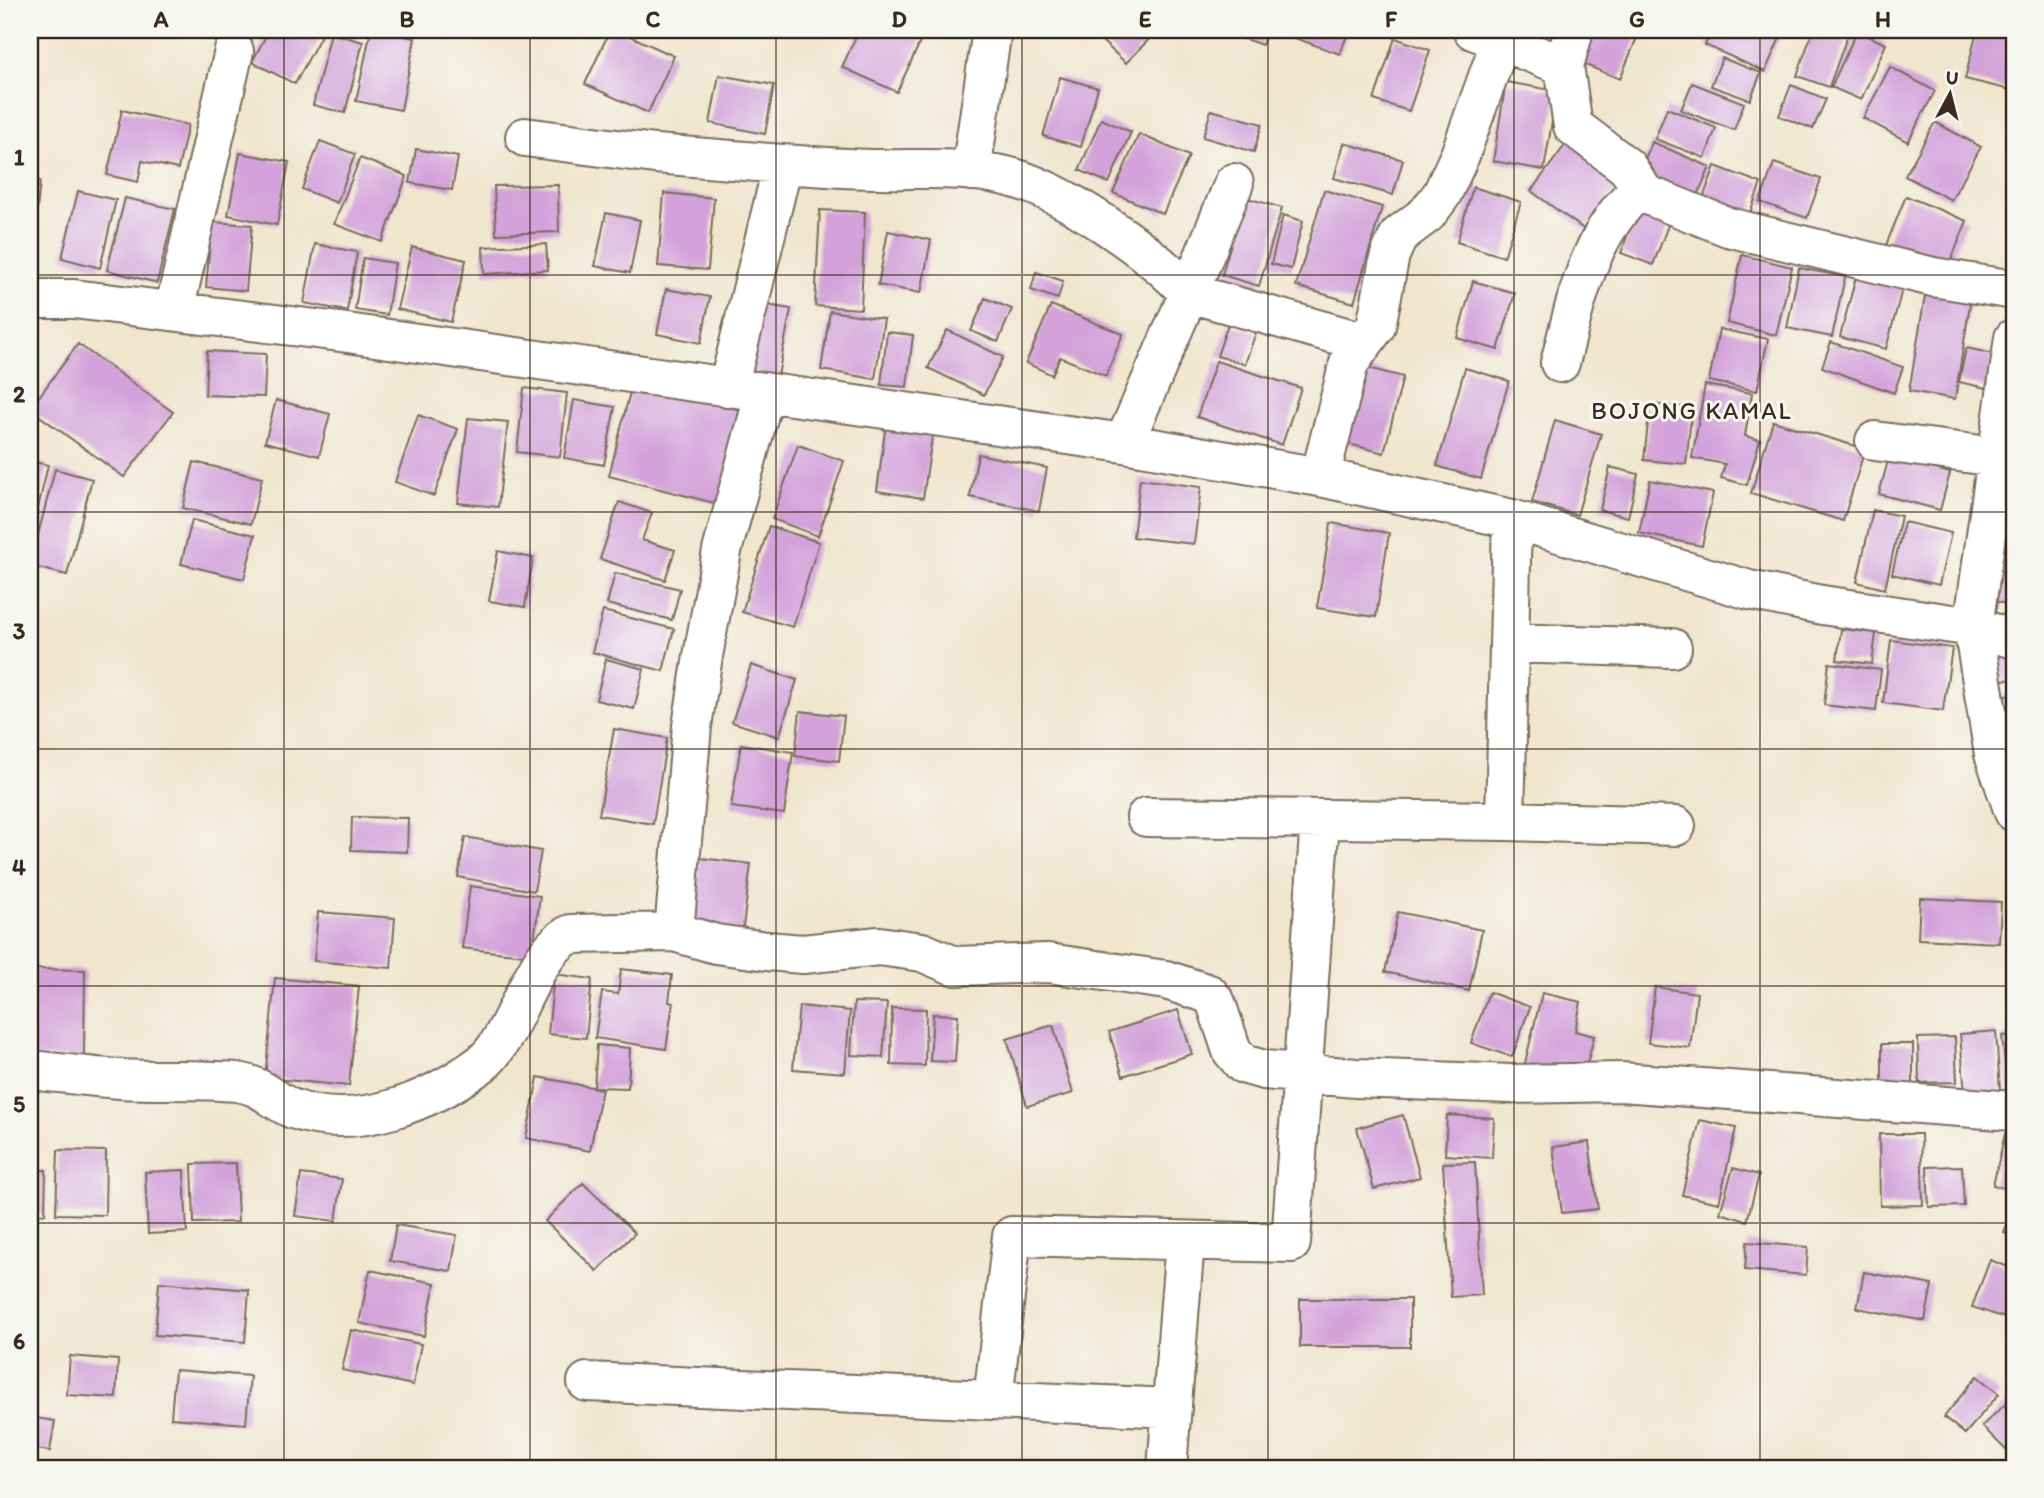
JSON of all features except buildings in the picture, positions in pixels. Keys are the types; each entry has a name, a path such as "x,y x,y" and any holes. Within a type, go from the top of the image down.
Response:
{"street":[{"path":"971,171 992,30"},
{"path":"1574,30 1564,66 1573,126 1628,167 1640,189 1652,198 1728,227 1933,276 2014,290"},
{"path":"1320,477 1349,363 1376,326 1390,255 1399,235 1427,214 1442,194 1460,155 1486,36 1564,66"},
{"path":"174,311 234,51"},
{"path":"525,136 655,154 783,164 971,171 1007,176 1042,189 1076,208 1154,259 1189,293 1363,342"},
{"path":"674,932 692,726 783,164"},
{"path":"1124,443 1234,183"},
{"path":"1560,363 1582,277 1599,242 1626,201 1640,189"},
{"path":"30,299 74,299 174,311 1124,443 1320,477 1512,519 1749,590 1822,605 1973,627 2014,639"},
{"path":"2014,338 1973,627 1994,754 2014,812"},
{"path":"1875,441 1996,457"},
{"path":"1505,821 1512,519"},
{"path":"1509,643 1672,648"},
{"path":"1146,817 1676,826"},
{"path":"993,1400 1012,1236 1291,1243 1305,1073 1320,819"},
{"path":"30,1070 119,1079 253,1085 291,1108 333,1118 387,1111 410,1104 482,1063 495,1047 538,970 564,938 571,934 674,932 716,944 767,951 803,954 879,946 922,952 954,966 1048,963 1166,981 1209,994 1216,1003 1232,1051 1243,1064 1264,1070 1511,1084 1620,1082 2014,1111"},
{"path":"1167,1468 1185,1241"},
{"path":"587,1382 1172,1408"}],"district":[{"name":"BOJONG KAMAL","path":"1692,411"}]}
